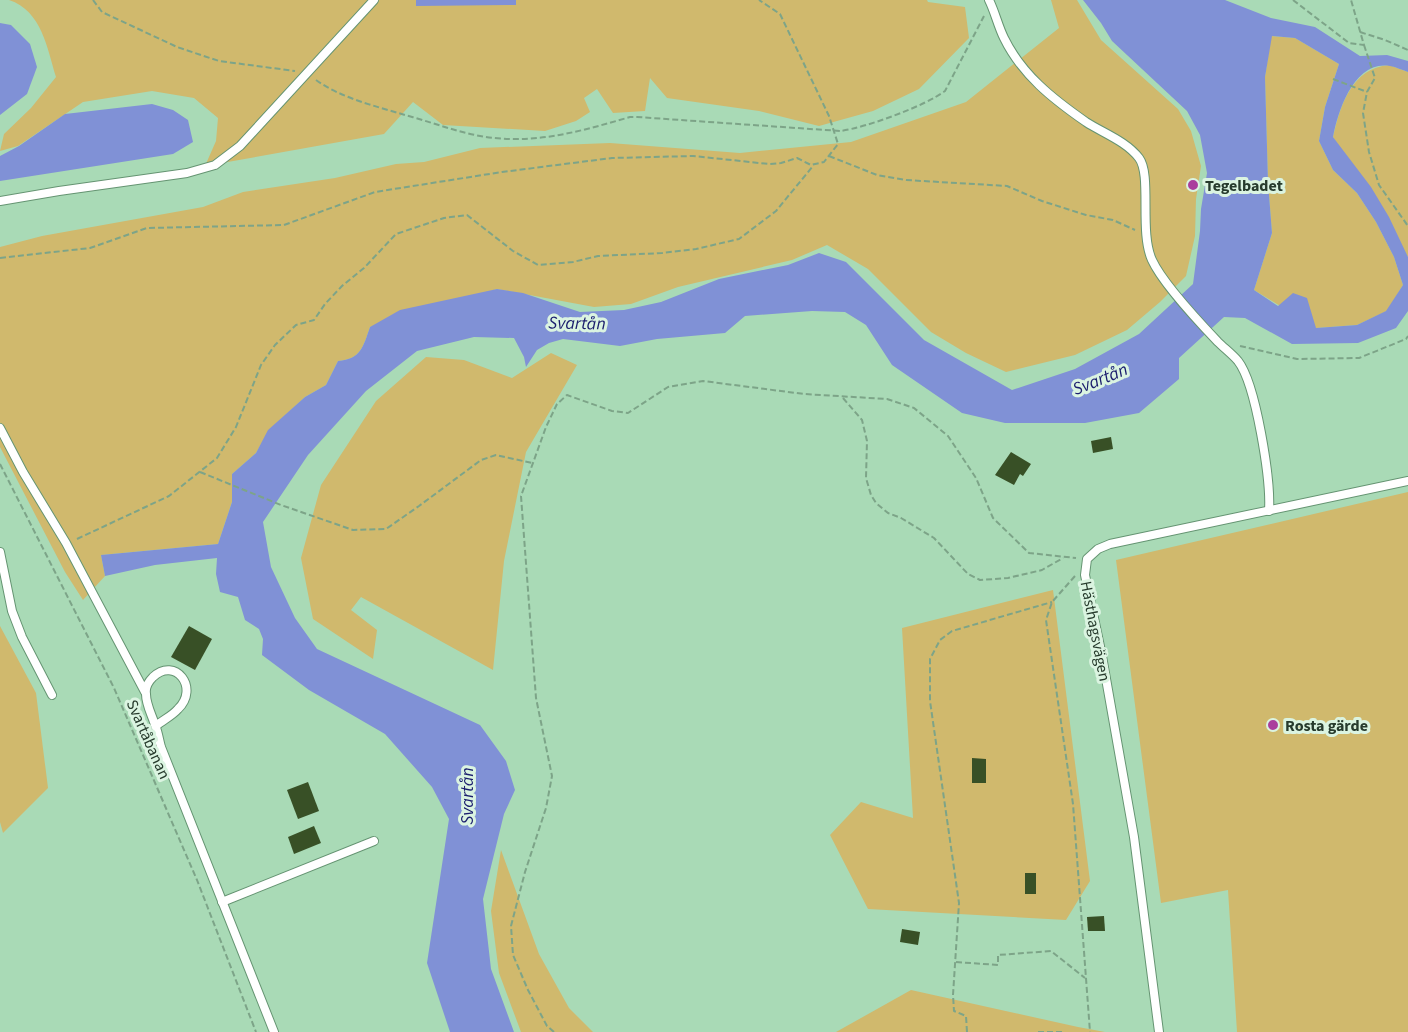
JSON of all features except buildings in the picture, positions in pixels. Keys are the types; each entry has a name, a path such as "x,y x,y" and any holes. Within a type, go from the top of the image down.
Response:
{"lane":[{"path":"0,201 59,190 187,173 215,165 240,146 374,0"},
{"path":"990,2 1005,39 1022,67 1037,84 1078,116 1108,134 1140,158 1144,175 1145,235 1153,263 1214,338 1238,361 1249,382 1268,478 1269,511"},
{"path":"0,428 23,472 66,543 145,692 161,747 274,1032"},
{"name":"Hästhagsvägen","path":"1159,1032 1134,837 1085,575 1087,559 1098,549 1110,544 1408,481"},
{"path":"0,556 15,620 52,695"},
{"path":"145,692 149,681 156,674 166,670 175,671 184,679 187,689 186,698 179,709 156,726"},
{"path":"222,902 374,841"}],"path":[{"path":"93,0 102,12 177,47 219,61 308,72 327,88 371,105 494,138 535,138 570,134 630,117 833,131 859,127 934,99 945,91 990,2"},
{"path":"0,258 90,248 147,228 284,225 375,192 612,158 693,156 769,164 782,164 797,158 811,165 825,162 838,144 829,116 780,14 759,0"},
{"path":"1293,0 1349,43 1364,45"},
{"path":"1351,0 1375,78 1367,92 1363,112 1369,152 1379,185 1408,226"},
{"path":"1360,32 1408,50"},
{"path":"1334,79 1367,92"},
{"path":"829,156 877,175 906,180 1007,186 1042,201 1086,215 1113,220 1145,235"},
{"path":"66,543 87,536 169,496 217,458 236,427 261,365 275,345 296,325 314,320 331,298 396,234 444,218 467,214 513,251 538,265 573,262 598,256 696,249 739,239 776,211 809,168 816,164"},
{"path":"1224,348 1240,346 1297,359 1359,357 1406,339 1408,336"},
{"path":"554,1032 548,1026 528,990 513,955 511,926 525,872 546,808 552,776 536,698 523,540 522,496 546,427 557,404 567,395 612,411 628,413 668,387 703,381 804,394 887,399 914,408 948,436 976,478 993,518 1029,553 1087,559"},
{"path":"842,396 862,420 867,441 866,478 876,503 888,513 901,518 934,538 968,574 980,580 1008,578 1042,570 1063,558"},
{"path":"200,472 281,505 353,530 386,529 481,460 496,455 533,463"},
{"name":"Svartåbanan","path":"0,464 114,688 197,880 256,1032"},
{"path":"1087,559 1074,578 1052,602 1046,620 1073,804 1090,1032"},
{"path":"967,1032 966,1016 954,1011 959,903 930,700 930,659 940,640 952,631 1052,602"},
{"path":"955,962 998,965 998,955 1051,951 1085,978"},
{"path":"1038,1032 1062,1032"}],"shaded area":[{"path":"9,0 927,0 965,7 969,38 919,89 873,111 819,126 759,111 667,98 650,78 645,111 613,113 597,89 584,98 590,112 576,121 545,131 443,125 413,102 384,134 205,166 216,141 218,118 194,98 152,91 83,102 18,146 0,151 4,134 31,108 56,77 42,32 36,22 20,5"},
{"path":"1051,0 1077,0 1101,40 1178,109 1191,131 1201,166 1196,199 1195,236 1186,276 1127,330 1075,355 1006,372 966,353 931,332 868,269 827,245 792,260 678,287 631,304 594,307 497,289 370,327 360,351 352,358 338,361 326,385 305,397 269,430 256,453 232,474 232,502 218,544 101,555 105,576 83,600 65,572 0,447 0,247 42,236 203,207 243,192 335,178 396,164 424,162 480,148 610,143 740,153 851,142 966,102 1059,28"},
{"path":"1271,36 1295,38 1339,64 1325,107 1319,141 1333,170 1357,193 1376,222 1394,257 1403,285 1387,311 1357,325 1316,328 1254,290 1272,233 1265,77"},
{"path":"1389,65 1408,72 1408,257 1333,137 1344,101 1357,81 1376,68"},
{"path":"551,353 577,365 526,452 504,561 493,670 361,597 351,610 377,630 373,659 313,619 301,558 321,485 376,401 426,357 464,360 512,378"},
{"name":"Rosta gärde","path":"1408,492 1408,1032 1237,1032 1228,890 1161,903 1116,560"},
{"path":"1053,590 1090,881 1066,920 868,909 830,835 861,802 913,818 902,628"},
{"path":"0,626 36,693 48,788 3,833 0,822"},
{"path":"501,850 539,954 569,1008 593,1032 521,1032 499,973 491,911"},
{"path":"911,990 1078,1027 1105,1032 836,1032"}],"water":[{"path":"416,0 516,0 516,5 416,6"},
{"name":"Svartån","path":"1083,0 1225,0 1271,18 1315,27 1360,56 1387,55 1408,61 1408,72 1390,66 1377,66 1357,79 1339,114 1333,137 1371,187 1389,217 1408,257 1408,311 1396,328 1358,343 1292,344 1245,318 1224,317 1179,358 1179,379 1139,413 1085,423 1005,423 962,413 892,365 866,325 845,312 812,311 745,316 725,333 657,339 620,346 563,339 537,350 526,367 524,357 514,338 474,337 417,351 366,391 308,455 263,522 271,567 295,618 317,649 480,725 506,761 515,790 504,814 483,899 491,969 514,1032 450,1032 427,963 449,819 432,787 385,734 309,690 262,655 263,639 259,629 245,620 238,597 220,592 216,574 217,558 155,565 105,576 101,555 218,544 232,502 232,474 256,453 268,430 305,397 326,385 338,361 352,358 360,351 370,327 400,310 497,289 523,293 580,312 624,310 661,302 719,279 788,265 819,253 846,262 924,340 1012,390 1075,369 1139,334 1193,284 1207,173 1200,135 1187,111 1112,41","holes":["1272,36 1295,38 1339,64 1325,107 1319,141 1333,170 1357,193 1376,222 1394,257 1403,285 1386,311 1357,325 1316,328 1307,298 1293,293 1278,306 1254,290 1272,233 1265,77"]},
{"path":"0,23 11,25 30,44 37,67 27,94 0,115"},
{"path":"152,104 173,110 188,120 193,142 173,154 0,181 0,156 19,146 65,114"}],"place":[{"name":"Tegelbadet","path":"1193,185"},
{"name":"Rosta gärde","path":"1273,725"}]}
